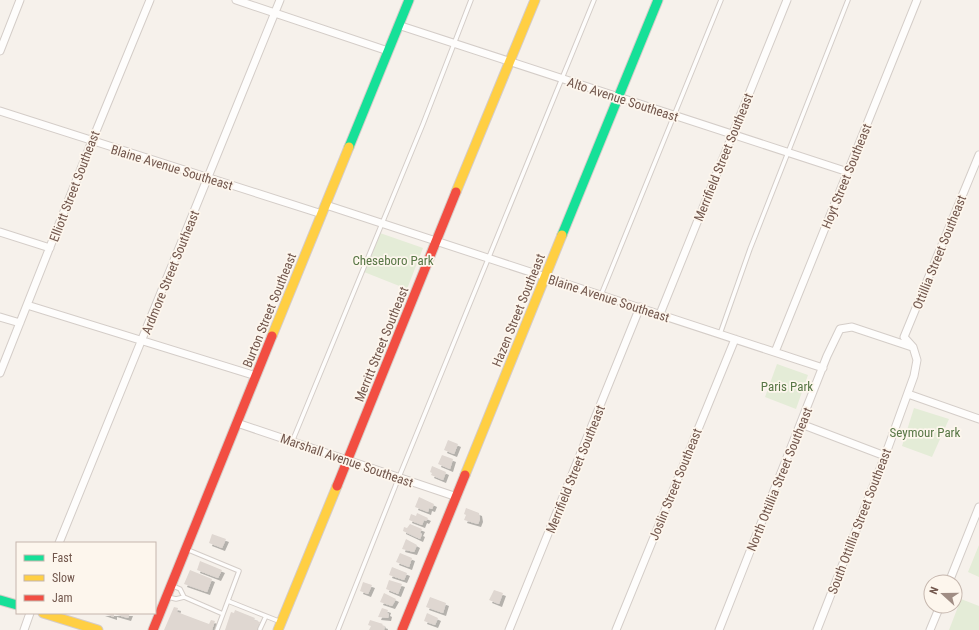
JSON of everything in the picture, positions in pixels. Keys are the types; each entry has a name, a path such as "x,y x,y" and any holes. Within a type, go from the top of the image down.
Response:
{"street":[{"path":"0,51 20,0"},
{"name":"Elliott Street Southeast","path":"0,373 92,141 150,0"},
{"path":"236,0 388,51"},
{"name":"Ardmore Street Southeast","path":"59,542 209,178 280,0"},
{"name":"Burton Street Southeast","path":"152,630 409,0"},
{"name":"Merritt Street Southeast","path":"280,626 535,0"},
{"name":"Hazen Street Southeast","path":"402,630 658,0"},
{"name":"Merrifield Street Southeast","path":"660,314 787,0"},
{"name":"Hoyt Street Southeast","path":"775,352 917,0"},
{"name":"Alto Avenue Southeast","path":"398,25 848,172"},
{"name":"Blaine Avenue Southeast","path":"0,111 322,214"},
{"name":"Ottillia Street Southeast","path":"913,347 904,337 979,155"},
{"name":"Blaine Avenue Southeast","path":"326,205 823,368"},
{"path":"0,232 50,248"},
{"path":"28,305 256,376"},
{"name":"Merrifield Street Southeast","path":"509,630 640,307"},
{"path":"0,317 20,323"},
{"name":"North Ottillia Street Southeast","path":"719,630 835,338 840,329 852,327 913,347"},
{"name":"Joslin Street Southeast","path":"616,630 735,339"},
{"name":"South Ottillia Street Southeast","path":"817,630 886,456 908,394 917,360 913,347"},
{"path":"908,394 979,420"},
{"name":"Marshall Avenue Southeast","path":"236,423 456,497"},
{"path":"801,424 886,456"},
{"path":"952,574 979,507"},
{"path":"0,600 16,605"},
{"path":"24,630 30,614"},
{"path":"46,614 98,630"},
{"path":"930,630 937,614"}],"lane":[{"path":"292,442 431,104 471,0"},
{"path":"338,630 594,0"},
{"path":"601,295 721,0"},
{"path":"720,334 750,248 848,0"},
{"path":"186,549 239,571 217,630"},
{"path":"170,586 180,589 184,597"},
{"path":"166,597 176,599 184,597 223,614"},
{"path":"228,601 266,616 280,626"},
{"path":"260,629 266,616"}],"green space":[{"name":"Cheseboro Park","path":"380,233 423,248 407,289 364,272"},
{"name":"Paris Park","path":"777,364 808,375 796,409 765,397"},
{"name":"Seymour Park","path":"914,408 949,419 932,457 902,446"},
{"path":"979,545 979,577 968,572"},
{"path":"963,600 979,606 979,630 949,630 955,614 963,614"}],"building":[{"path":"448,440 458,444 454,454 444,450"},
{"path":"442,455 453,459 450,469 438,464"},
{"path":"432,466 446,472 443,480 431,475 432,473 430,472"},
{"path":"419,497 434,504 432,509 429,508 428,512 415,507"},
{"path":"466,508 479,513 480,519 478,524 464,520"},
{"path":"417,513 428,518 426,521 424,520 422,525 409,520 411,514 416,516"},
{"path":"410,524 422,529 420,539 403,531 404,527 407,528"},
{"path":"212,534 226,539 222,548 209,543"},
{"path":"406,539 417,545 414,552 402,549"},
{"path":"400,553 412,558 409,567 396,562"},
{"path":"200,561 222,570 218,578 197,570"},
{"path":"392,567 407,573 404,580 389,575"},
{"path":"190,570 212,579 207,592 184,584"},
{"path":"389,580 402,584 398,594 386,589"},
{"path":"363,582 372,585 368,594 360,591"},
{"path":"494,590 503,593 499,604 489,600"},
{"path":"384,593 396,599 392,606 380,602"},
{"path":"430,597 446,603 443,613 426,607"},
{"path":"174,607 178,608 177,612 209,624 211,620 215,621 212,630 164,630"},
{"path":"382,608 388,610 388,618 378,617"},
{"path":"235,610 255,618 254,620 260,622 257,630 225,630 231,612 234,613"},
{"path":"427,613 438,618 435,625 424,621"},
{"path":"105,614 114,614 114,617"},
{"path":"114,614 130,614 128,618"},
{"path":"370,620 383,624 382,625 385,626 384,630 369,630 371,626 368,625"}],"traffic: fast":[{"path":"349,147 409,0"},
{"path":"562,235 658,0"},
{"path":"0,600 16,605"}],"traffic: slow":[{"path":"456,192 535,0"},
{"path":"272,336 349,147"},
{"path":"465,475 562,235"},
{"path":"278,630 337,486"},
{"path":"46,614 98,630"}],"traffic: jam":[{"path":"337,486 456,192"},
{"path":"153,630 272,336"},
{"path":"402,630 465,475"}]}
